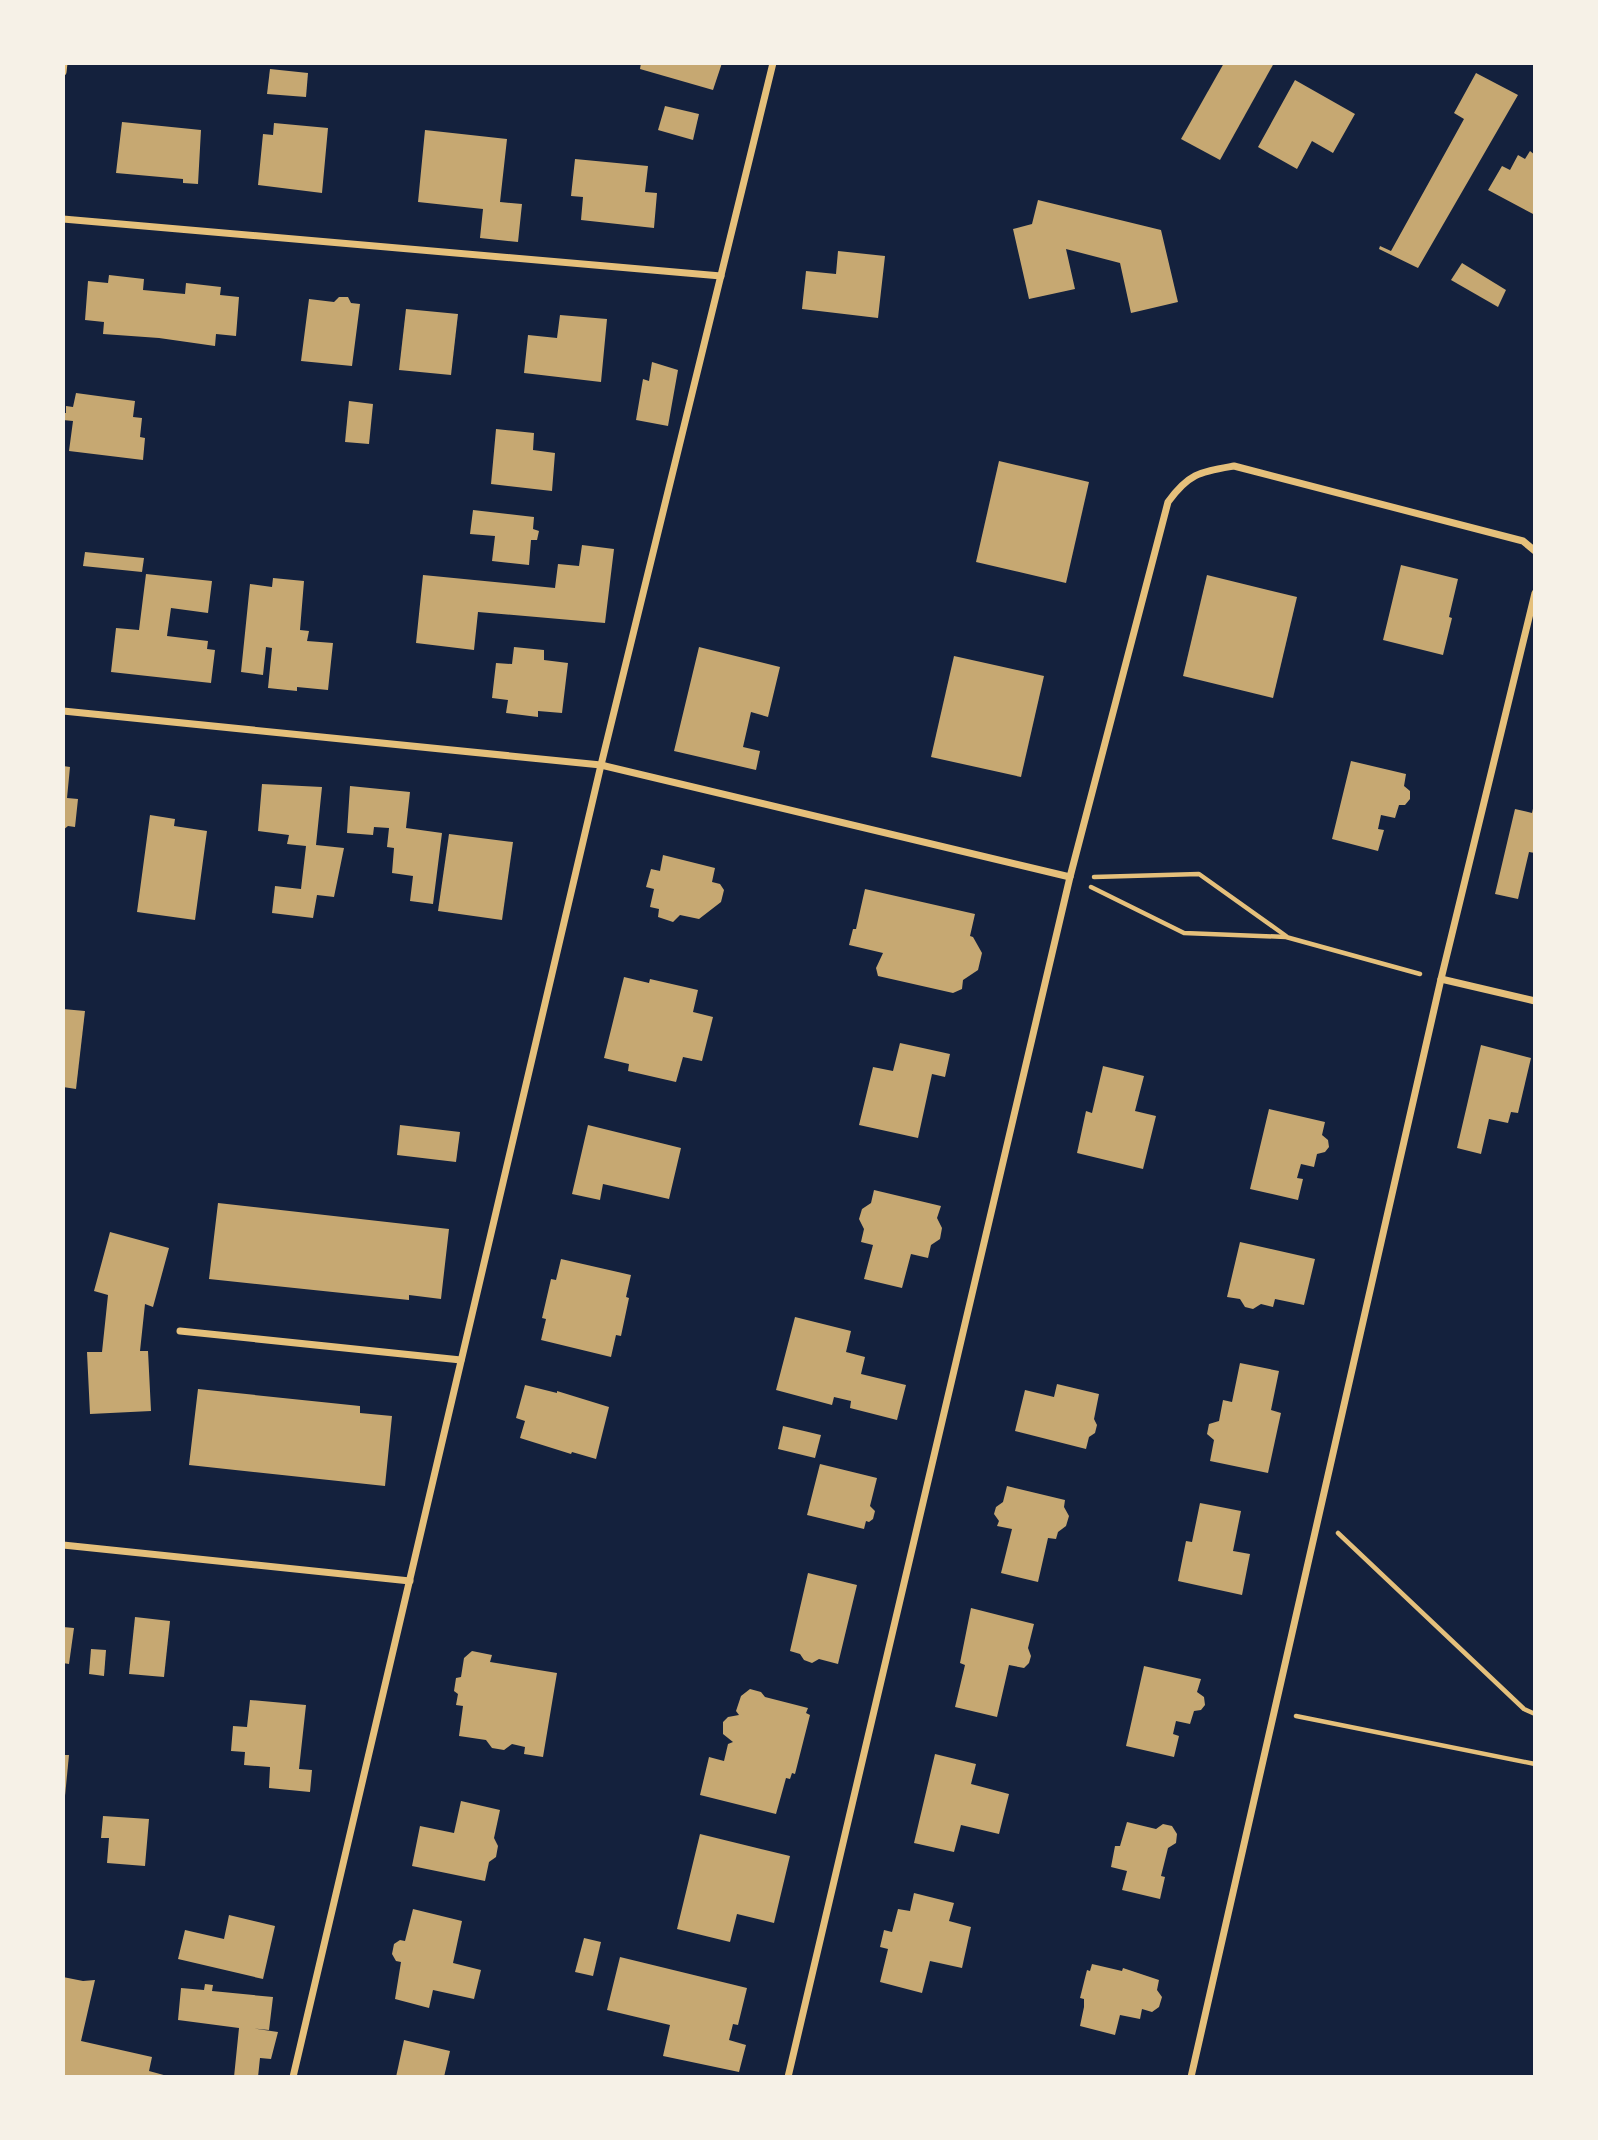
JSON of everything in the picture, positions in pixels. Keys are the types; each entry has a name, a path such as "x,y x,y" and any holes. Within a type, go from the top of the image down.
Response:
{"street":[{"path":"63,72 64,63"},
{"path":"293,2077 601,765 774,63"},
{"path":"63,219 721,276"},
{"path":"788,2077 1070,877 1168,502 1182,483 1203,471 1234,467 1522,541 1535,551"},
{"path":"1191,2077 1441,979 1535,593"},
{"path":"63,711 601,765 1070,877"},
{"path":"1441,979 1535,1001"},
{"path":"180,1331 461,1360"},
{"path":"63,1545 410,1581"}],"path":[{"path":"1070,877 1199,874 1286,937"},
{"path":"1070,877 1184,933 1286,937 1441,979"},
{"path":"1319,1516 1524,1709 1535,1714"},
{"path":"1275,1711 1535,1764"}],"building":[{"path":"641,63 722,63 713,90 640,69"},
{"path":"1224,63 1274,63 1220,160 1181,139"},
{"path":"270,69 308,73 306,97 267,94"},
{"path":"1476,73 1518,95 1418,268 1379,249 1380,246 1391,251 1464,119 1454,113"},
{"path":"1295,80 1355,114 1333,153 1312,141 1297,169 1258,147"},
{"path":"665,106 699,114 693,140 658,130"},
{"path":"122,122 201,130 198,184 183,183 183,179 116,173"},
{"path":"274,123 328,128 322,193 258,185 263,134 273,135"},
{"path":"425,130 507,139 500,202 522,204 518,242 480,238 483,209 418,202"},
{"path":"1530,151 1535,155 1535,215 1488,190 1502,166 1510,170 1518,155 1525,159"},
{"path":"575,159 648,166 645,192 657,193 654,228 581,220 583,197 571,196"},
{"path":"1038,200 1161,230 1178,302 1131,313 1120,263 1066,249 1075,289 1029,299 1013,229 1032,224"},
{"path":"838,251 885,256 878,318 802,309 806,271 836,274"},
{"path":"1462,263 1506,290 1498,307 1451,280"},
{"path":"109,275 144,279 143,290 185,294 186,283 221,287 220,295 239,297 236,336 216,334 215,346 103,334 104,322 85,320 88,281 108,283"},
{"path":"339,297 348,297 351,303 360,304 352,366 301,361 309,299 334,302"},
{"path":"406,309 458,314 451,375 399,370"},
{"path":"560,315 607,319 601,382 524,373 528,335 557,338"},
{"path":"652,362 678,370 668,426 636,420 643,379 649,381"},
{"path":"76,393 135,401 133,417 142,418 140,437 145,438 143,460 69,451 73,421 63,420 63,413 66,413 66,406 73,407"},
{"path":"349,401 373,404 369,444 345,442"},
{"path":"496,429 534,433 533,450 555,453 552,491 491,484"},
{"path":"999,461 1089,482 1066,583 976,562"},
{"path":"473,510 534,517 533,529 539,531 537,540 531,540 529,565 492,561 495,536 470,534"},
{"path":"582,545 614,549 605,623 478,612 474,650 416,643 423,575 555,588 558,564 579,566"},
{"path":"85,552 144,558 142,572 83,566"},
{"path":"1401,565 1458,579 1443,655 1383,640"},
{"path":"146,574 212,581 208,613 171,608 167,636 208,641 207,649 215,650 211,683 111,672 116,628 139,630"},
{"path":"1207,575 1297,597 1273,698 1183,676"},
{"path":"273,578 304,581 300,630 309,631 307,641 333,643 328,690 268,688 272,648 266,647 263,675 241,672 250,584 272,587"},
{"path":"514,647 544,650 544,660 568,663 562,713 538,711 538,717 506,713 508,700 492,698 496,663 512,664"},
{"path":"699,647 780,667 768,717 751,712 743,747 760,751 756,770 674,751"},
{"path":"954,656 1044,676 1021,777 931,757"},
{"path":"1351,761 1406,774 1404,786 1410,791 1410,799 1405,805 1399,805 1395,818 1381,815 1378,829 1384,830 1378,851 1332,839"},
{"path":"63,766 70,767 67,798 78,799 75,827 68,826 63,830"},
{"path":"262,784 322,787 316,845 344,848 334,897 317,895 313,918 272,913 275,886 301,889 306,846 287,844 289,835 258,831"},
{"path":"350,786 410,792 406,828 442,833 433,904 410,901 413,876 392,873 394,848 387,847 389,828 374,827 373,835 347,833"},
{"path":"1534,804 1535,853 1529,852 1518,899 1495,894 1515,809 1532,813"},
{"path":"150,815 175,819 174,826 207,831 195,920 137,912"},
{"path":"449,834 513,842 502,920 438,911"},
{"path":"663,855 715,868 712,882 720,884 724,890 721,902 699,919 680,915 673,922 658,917 659,909 650,907 654,889 646,887 651,869 660,871"},
{"path":"865,889 975,914 970,936 982,953 978,970 963,980 962,989 953,993 878,976 876,968 883,953 849,945 853,929 856,929"},
{"path":"624,977 649,983 650,979 698,990 693,1012 713,1017 702,1061 683,1057 676,1082 628,1071 629,1064 604,1058"},
{"path":"63,1009 85,1011 76,1089 63,1087"},
{"path":"900,1043 950,1054 945,1077 932,1074 918,1138 859,1125 873,1067 893,1071"},
{"path":"1481,1045 1531,1058 1518,1113 1511,1112 1508,1123 1489,1119 1481,1154 1457,1148"},
{"path":"1103,1066 1144,1076 1135,1111 1156,1116 1143,1169 1077,1153 1086,1111 1092,1113"},
{"path":"1269,1109 1325,1122 1322,1135 1328,1140 1329,1147 1325,1152 1317,1154 1314,1167 1301,1164 1297,1178 1303,1179 1298,1200 1250,1189"},
{"path":"400,1125 460,1132 456,1162 397,1155"},
{"path":"588,1125 681,1148 669,1199 603,1184 600,1200 572,1194"},
{"path":"874,1190 941,1206 937,1218 942,1228 940,1239 931,1245 928,1258 911,1254 902,1288 864,1279 873,1245 861,1242 864,1229 859,1219 862,1209 871,1203"},
{"path":"218,1203 449,1229 441,1299 409,1295 409,1300 209,1279"},
{"path":"110,1232 169,1248 153,1307 145,1304 140,1351 148,1351 151,1411 90,1414 87,1352 102,1352 108,1295 94,1291"},
{"path":"1240,1242 1315,1259 1304,1305 1275,1299 1273,1307 1261,1304 1253,1309 1245,1307 1240,1299 1227,1297"},
{"path":"561,1259 631,1275 621,1336 616,1335 611,1357 541,1340 546,1319 542,1318 551,1279 556,1280"},
{"path":"795,1317 851,1331 846,1352 865,1357 861,1374 906,1385 897,1420 850,1408 851,1401 834,1397 832,1405 776,1390"},
{"path":"1240,1363 1279,1371 1271,1410 1281,1413 1268,1473 1210,1461 1214,1440 1207,1434 1209,1424 1219,1421 1223,1400 1232,1402"},
{"path":"1057,1384 1099,1394 1094,1419 1097,1425 1095,1433 1089,1437 1086,1449 1015,1431 1025,1390 1054,1397"},
{"path":"525,1385 557,1391 609,1407 596,1459 520,1438 525,1421 516,1418"},
{"path":"198,1389 360,1406 360,1413 392,1416 385,1486 189,1465"},
{"path":"783,1426 821,1435 815,1458 778,1449"},
{"path":"820,1464 877,1478 870,1506 875,1511 873,1519 866,1521 864,1529 807,1515"},
{"path":"1007,1486 1065,1500 1064,1507 1069,1516 1066,1526 1058,1532 1056,1539 1048,1538 1038,1582 1001,1573 1012,1529 997,1526 999,1521 994,1514 996,1507 1003,1502"},
{"path":"1200,1503 1241,1511 1233,1551 1250,1554 1242,1595 1178,1581 1186,1541 1192,1542"},
{"path":"808,1573 857,1585 838,1664 819,1659 812,1663 804,1660 800,1654 790,1651"},
{"path":"971,1608 1034,1624 1028,1648 1031,1656 1029,1663 1024,1668 1009,1665 997,1717 955,1707 965,1665 960,1663"},
{"path":"135,1617 170,1621 164,1677 129,1674"},
{"path":"63,1627 74,1628 69,1664 63,1663"},
{"path":"91,1649 106,1650 104,1676 89,1674"},
{"path":"472,1651 492,1655 490,1662 557,1673 543,1757 524,1754 525,1747 512,1744 504,1750 492,1748 486,1740 459,1736 463,1706 456,1705 458,1694 454,1691 456,1678 461,1677 464,1658"},
{"path":"1144,1666 1201,1679 1197,1692 1204,1697 1205,1705 1201,1710 1194,1711 1190,1724 1176,1721 1173,1734 1179,1736 1174,1757 1126,1746"},
{"path":"750,1689 761,1692 765,1697 808,1708 806,1713 810,1715 795,1774 792,1773 790,1779 786,1778 776,1814 700,1795 709,1757 724,1761 728,1744 733,1742 723,1734 723,1722 728,1717 739,1715 736,1711 741,1696"},
{"path":"250,1700 306,1705 299,1769 312,1770 310,1792 269,1788 270,1767 244,1765 245,1752 231,1751 233,1726 247,1727"},
{"path":"935,1754 976,1764 971,1784 1009,1794 999,1834 961,1825 954,1852 914,1843"},
{"path":"63,1755 69,1755 65,1796 63,1796"},
{"path":"461,1801 500,1810 494,1838 498,1846 496,1857 489,1862 485,1881 412,1866 420,1826 454,1833"},
{"path":"103,1816 149,1819 145,1866 107,1863 109,1838 101,1838"},
{"path":"1127,1822 1156,1829 1163,1824 1172,1826 1177,1834 1176,1843 1168,1848 1161,1876 1165,1877 1160,1899 1122,1890 1127,1871 1111,1867 1115,1846 1120,1846"},
{"path":"700,1834 790,1856 774,1923 737,1914 730,1942 677,1929"},
{"path":"914,1893 954,1903 949,1921 971,1927 962,1968 930,1961 922,1993 880,1982 888,1949 880,1947 884,1930 892,1932 898,1909 910,1911"},
{"path":"413,1909 462,1921 453,1963 481,1970 474,1999 433,1990 429,2008 395,1999 401,1962 396,1961 392,1954 394,1944 400,1940 405,1941"},
{"path":"229,1915 275,1926 263,1979 178,1959 185,1930 224,1939"},
{"path":"584,1938 601,1942 593,1976 575,1972"},
{"path":"620,1957 747,1988 738,2025 733,2024 729,2040 746,2045 739,2072 663,2056 670,2025 607,2010"},
{"path":"1092,1964 1122,1971 1123,1968 1159,1980 1157,1990 1162,1997 1159,2007 1152,2012 1142,2009 1140,2019 1120,2015 1115,2035 1080,2026 1084,1999 1080,1998 1087,1970 1090,1971"},
{"path":"63,1977 83,1981 95,1980 81,2041 152,2057 149,2071 171,2077 63,2077"},
{"path":"205,1984 213,1985 212,1991 273,1997 269,2030 250,2028 278,2032 271,2059 260,2058 258,2077 234,2077 239,2028 178,2020 181,1988 204,1990"},
{"path":"404,2040 450,2051 444,2077 396,2077"}]}
